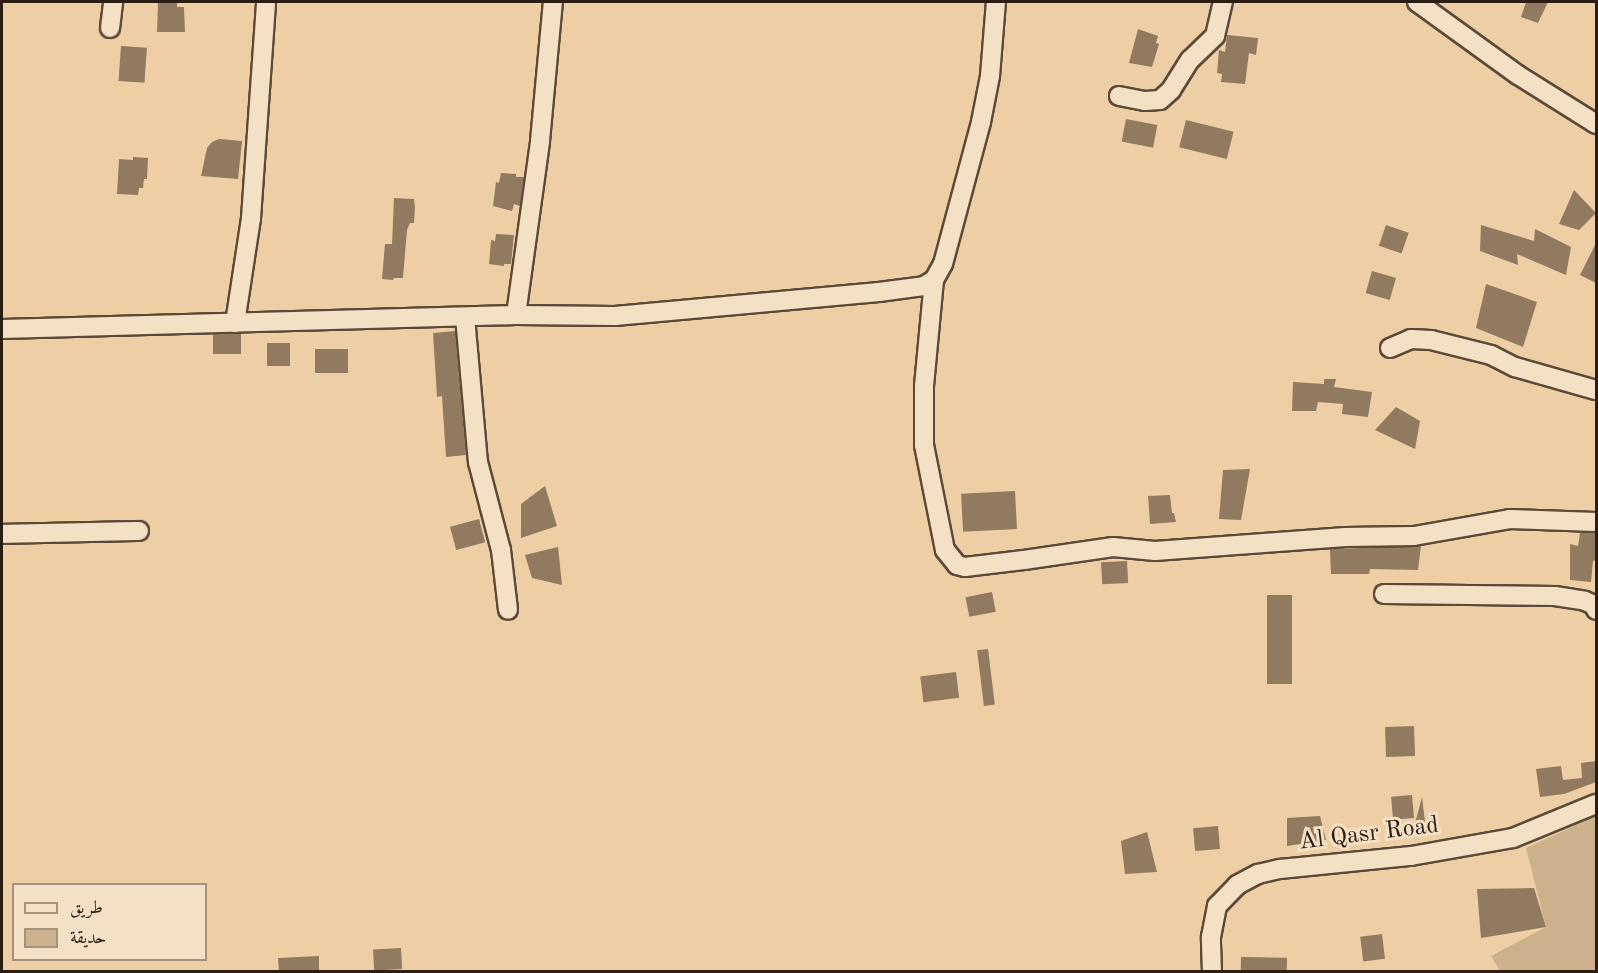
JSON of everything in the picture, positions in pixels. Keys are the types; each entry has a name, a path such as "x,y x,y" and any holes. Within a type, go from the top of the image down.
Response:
{"street":[{"path":"110,28 113,2"},
{"path":"235,323 251,218 266,2"},
{"path":"516,315 540,141 553,2"},
{"path":"996,2 990,76 981,122 943,264 934,280 924,386 924,445 945,550 957,565 965,567 1113,547 1155,551 1329,538 1414,536 1510,519 1596,522"},
{"path":"1119,96 1145,101 1160,100 1172,90 1190,60 1215,36 1223,2"},
{"path":"1418,2 1518,75 1596,124"},
{"path":"2,329 516,315 615,316 902,290 924,286 934,280"},
{"path":"465,317 478,462 501,550 508,610"},
{"path":"1390,348 1411,339 1431,340 1491,355 1515,367 1596,390"},
{"path":"2,534 139,531"},
{"path":"1384,594 1555,596 1585,601 1594,605 1596,609"},
{"name":"Al Qasr Road","path":"1212,972 1211,937 1217,906 1237,885 1258,874 1280,869 1411,856 1513,838 1596,804"}],"green space":[{"path":"1596,816 1596,971 1500,971 1491,956 1546,927 1526,848"}],"building":[{"path":"158,2 177,2 177,7 184,7 185,32 157,32"},
{"path":"1526,2 1548,2 1538,23 1521,17"},
{"path":"1138,29 1158,36 1156,43 1159,44 1152,67 1129,63"},
{"path":"1227,35 1258,38 1256,55 1249,53 1245,84 1221,82 1222,74 1217,73 1219,50 1225,52"},
{"path":"121,46 147,48 144,83 119,81"},
{"path":"1126,119 1157,125 1153,148 1122,142"},
{"path":"1186,120 1234,132 1227,159 1179,147"},
{"path":"219,139 242,141 238,179 201,176 207,148"},
{"path":"133,157 148,158 147,179 144,179 143,188 139,188 138,195 117,194 119,159 133,160"},
{"path":"501,173 524,177 520,206 514,204 512,211 493,206 496,182 499,183"},
{"path":"1574,190 1596,213 1579,230 1559,224"},
{"path":"394,198 414,199 415,207 414,223 410,223 407,230 403,278 393,280 382,279 385,244 392,244"},
{"path":"1386,225 1409,233 1402,254 1379,246"},
{"path":"1481,225 1534,241 1535,229 1571,247 1566,275 1517,254 1518,265 1480,251"},
{"path":"496,234 514,235 511,264 504,264 504,266 489,264 491,240 495,241"},
{"path":"1596,243 1596,283 1580,275"},
{"path":"1372,271 1396,278 1390,300 1366,293"},
{"path":"1486,284 1537,302 1523,347 1476,328"},
{"path":"455,331 466,455 446,457 442,396 437,397 433,333"},
{"path":"213,334 241,334 241,354 213,354"},
{"path":"267,343 290,343 290,366 267,366"},
{"path":"315,349 348,349 348,373 315,373"},
{"path":"1324,379 1336,379 1334,387 1372,392 1368,417 1342,414 1343,404 1318,402 1316,411 1292,411 1293,382 1324,384"},
{"path":"1396,407 1420,421 1415,449 1375,430"},
{"path":"1250,469 1241,520 1219,519 1223,470"},
{"path":"545,486 557,526 521,538 521,504"},
{"path":"1015,491 1017,529 963,532 961,494"},
{"path":"1170,495 1172,513 1174,513 1176,522 1150,524 1148,496"},
{"path":"479,519 485,542 456,550 450,527"},
{"path":"1580,533 1596,533 1596,560 1593,561 1591,582 1570,580 1570,544 1578,546"},
{"path":"1421,546 1418,570 1370,569 1369,574 1331,574 1330,549"},
{"path":"558,547 562,585 532,578 525,555"},
{"path":"1127,561 1128,583 1102,584 1101,562"},
{"path":"992,592 996,612 969,617 965,597"},
{"path":"1267,595 1292,595 1292,684 1267,684"},
{"path":"988,649 995,705 984,706 977,650"},
{"path":"956,672 959,698 923,702 920,676"},
{"path":"1414,726 1415,756 1386,757 1385,727"},
{"path":"1596,761 1596,782 1564,794 1540,797 1536,769 1561,766 1563,780 1582,778 1581,763"},
{"path":"1412,795 1414,818 1393,820 1391,797"},
{"path":"1422,797 1426,830 1413,831"},
{"path":"1320,816 1326,840 1287,846 1287,818"},
{"path":"1218,826 1220,849 1195,851 1193,828"},
{"path":"1147,832 1157,872 1125,874 1121,841"},
{"path":"1534,888 1546,927 1481,938 1477,889"},
{"path":"1382,934 1385,959 1363,961 1360,937"},
{"path":"401,948 402,969 374,970 373,949"},
{"path":"319,956 319,972 279,972 278,958"},
{"path":"1241,957 1287,958 1287,972 1241,972"}]}
